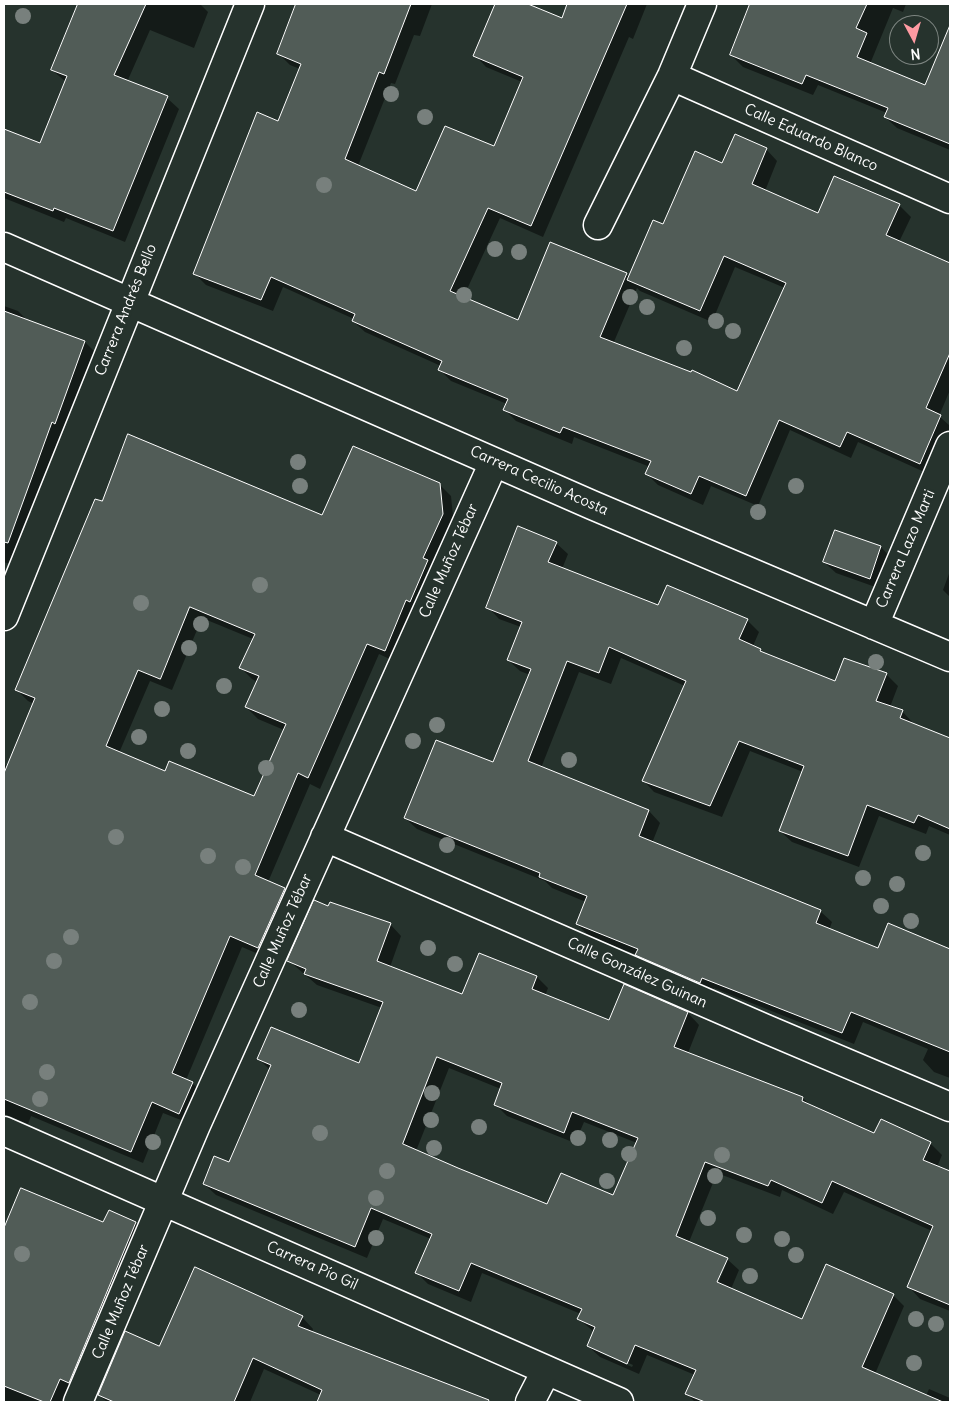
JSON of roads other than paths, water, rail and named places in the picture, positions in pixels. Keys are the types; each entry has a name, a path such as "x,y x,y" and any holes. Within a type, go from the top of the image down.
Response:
{"street":[{"name":"Carrera Andrés Bello","path":"4,616 250,4"},
{"path":"598,225 672,76 702,4"},
{"name":"Calle Eduardo Blanco","path":"672,76 950,199"},
{"name":"Carrera Cecilio Acosta","path":"4,247 494,462 950,657"},
{"name":"Carrera Lazo Marti","path":"874,625 950,446"},
{"name":"Calle Muñoz Tébar","path":"78,1402 196,1125 494,462"},
{"name":"Calle González Guinan","path":"325,838 757,1026 950,1107"},
{"name":"Carrera Pío Gil","path":"4,1131 619,1402"},
{"path":"530,1402 546,1371"}]}
